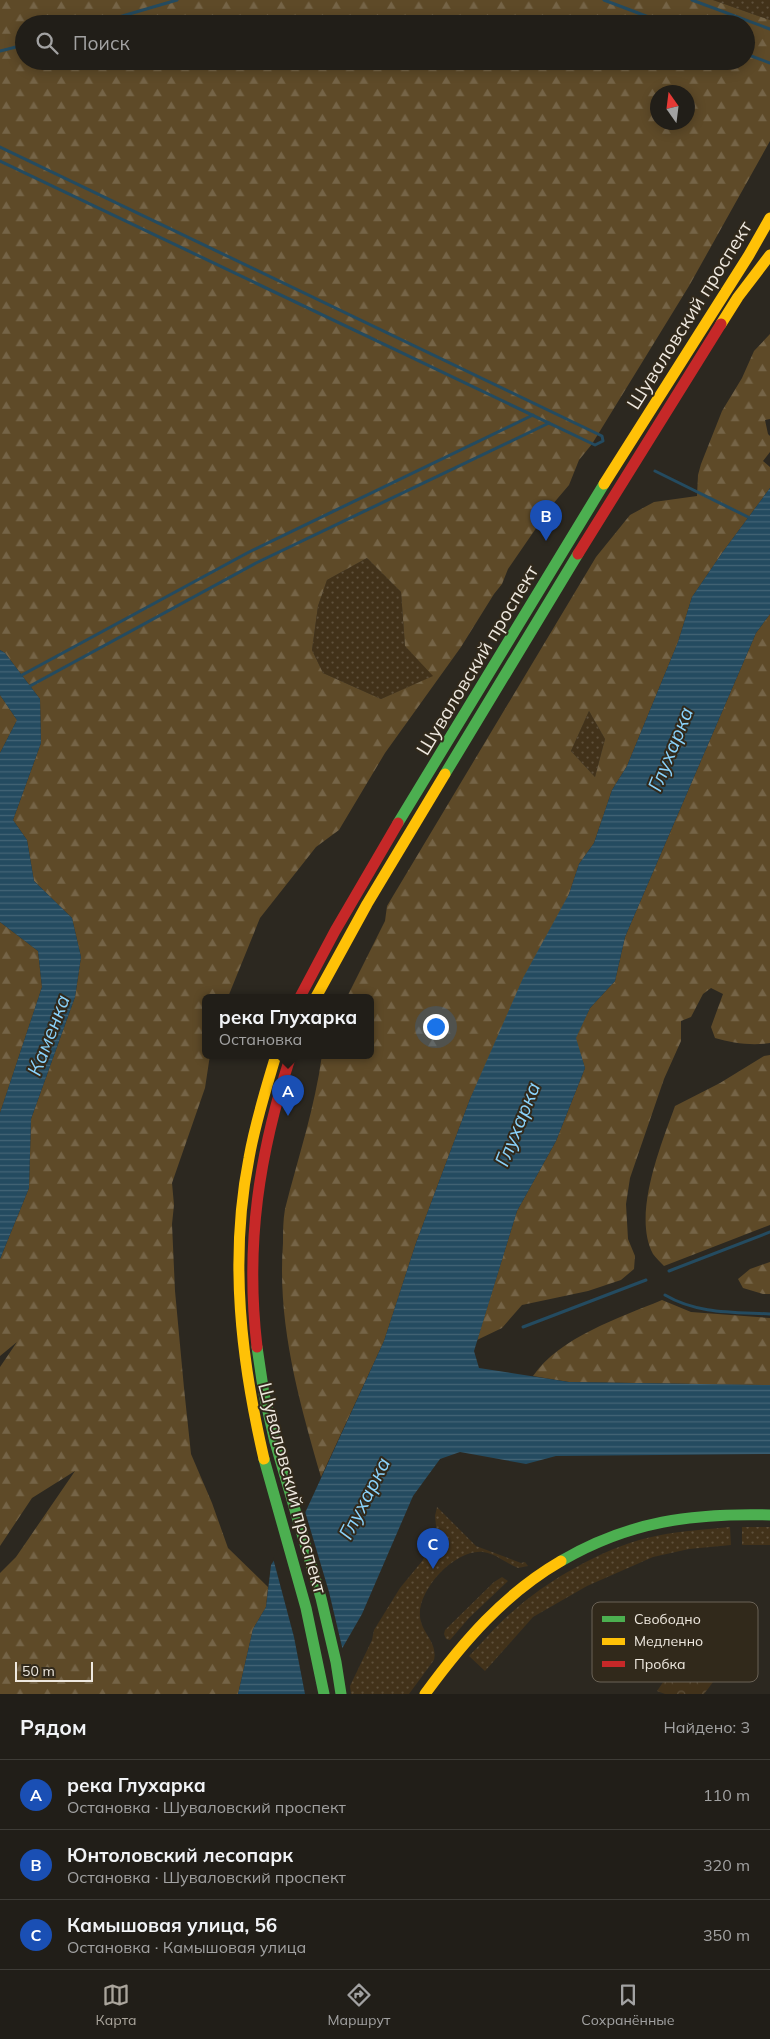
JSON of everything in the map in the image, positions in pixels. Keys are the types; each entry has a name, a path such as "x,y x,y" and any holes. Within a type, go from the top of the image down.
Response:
{"main road":[{"name":"Шуваловский проспект","path":"302,994 329,942 582,518 749,255 770,218"},
{"name":"Шуваловский проспект","path":"318,994 367,904 596,524 738,297 770,255"},
{"name":"Шуваловский проспект","path":"275,1059 260,1102 248,1155 240,1208 237,1264 239,1323 245,1372 254,1420 304,1597 324,1694"},
{"name":"Шуваловский проспект","path":"290,1059 273,1112 263,1157 254,1217 252,1272 254,1322 259,1369 270,1424 329,1631 341,1694"},
{"path":"425,1694 468,1638 503,1603 534,1579 583,1550 610,1537 650,1524 703,1515 770,1515"}],"green space":[{"path":"0,0 713,0 770,20 770,141 689,286 592,444 579,460 569,485 552,505 508,569 502,584 461,647 385,753 339,830 316,847 260,918 229,994 202,994 202,1059 209,1059 205,1088 172,1183 175,1291 191,1454 212,1503 228,1548 268,1587 266,1607 253,1629 238,1694 0,1694 0,1573 16,1557 75,1471 32,1498 0,1546 0,1367 17,1342 0,1356 0,1259 29,1188 31,1119 75,997 81,957 72,918 34,881 27,840 13,820 41,743 40,699 5,653 0,650","holes":["367,558 401,592 405,646 433,676 381,699 323,673 312,650 318,606 327,580"]},
{"path":"713,0 770,0 770,20"},
{"path":"770,334 770,419 765,420 770,436 770,452 763,461 770,467 770,488 692,597 678,642 627,766 612,790 594,843 579,864 569,894 470,1099 416,1243 384,1341 321,1477 305,1420 292,1362 283,1303 282,1273 285,1209 311,1113 321,1059 374,1059 374,994 348,994 385,921 387,906 596,557 630,515 654,502 697,496 698,475 701,464 722,411 742,378 754,351","holes":["589,711 605,739 595,777 571,751"]},
{"path":"367,558 401,592 405,646 434,676 381,699 323,673 312,650 318,606 327,580"},
{"path":"770,614 770,1043 742,1044 715,1038 711,1027 723,994 711,988 703,994 691,1017 681,1021 681,1041 664,1079 630,1178 626,1204 628,1239 635,1256 634,1269 621,1280 588,1291 522,1305 502,1328 477,1340 517,1211 556,1141 585,1068 575,1038 590,1008 615,981 625,937 756,633"},
{"path":"0,695 17,720 0,753"},
{"path":"589,711 605,739 595,777 571,751"},
{"path":"0,922 38,951 42,987 0,1113"},
{"path":"770,1055 770,1225 664,1266 653,1254 647,1238 647,1200 656,1160 675,1106 720,1083 764,1056"},
{"path":"770,1262 770,1294 763,1294 743,1288 738,1279 750,1269"},
{"path":"662,1300 691,1312 770,1318 770,1385 569,1382 533,1376 558,1350 574,1340 609,1322"},
{"path":"437,1507 476,1546 521,1563 525,1562 528,1566 518,1568 483,1552 461,1557 450,1564 431,1584 421,1606 421,1623 432,1643 435,1654 434,1660 409,1694 351,1694 350,1686 372,1640 374,1630 400,1588 423,1560 429,1543 437,1535 435,1516"},
{"path":"730,1527 731,1545 689,1549 653,1557 587,1586 533,1617 485,1671 469,1656 500,1623 525,1601 558,1578 593,1558 630,1543 657,1536"},
{"path":"742,1527 770,1527 770,1545 742,1545"},
{"path":"502,1577 508,1581 469,1618 450,1640 446,1639 445,1630 494,1582"},
{"path":"663,1682 713,1682 704,1694 665,1694 657,1691"}],"water":[{"name":"Глухарка","path":"770,488 770,614 756,633 625,937 615,981 590,1008 576,1038 585,1068 556,1141 517,1211 474,1351 479,1368 569,1382 770,1385 770,1454 556,1456 526,1464 460,1452 440,1459 413,1496 362,1614 336,1659 325,1665 310,1694 238,1694 253,1629 266,1607 271,1565 305,1513 384,1341 416,1243 470,1099 523,978 569,894 579,864 594,843 612,790 627,766 678,642 692,597"},
{"name":"Каменка","path":"0,650 5,653 40,699 41,743 13,820 27,840 34,881 72,918 81,957 75,997 31,1119 29,1188 0,1259 0,1113 42,987 38,951 0,922 0,753 17,720 0,695"}],"pier":[{"path":"304,1508 329,1592 343,1651 338,1661 326,1667 318,1677 312,1694 305,1694 294,1637 273,1558"}],"waterway":[{"path":"126,15 177,0"},
{"path":"604,0 643,15"},
{"path":"692,0 732,15"},
{"path":"755,23 770,29"},
{"path":"0,51 15,47"},
{"path":"755,57 770,63"},
{"path":"0,147 602,436 603,441 595,445 0,161"},
{"path":"22,675 249,552 533,415"},
{"path":"30,686 256,563 549,423"},
{"path":"655,471 748,517"},
{"path":"669,1271 770,1232"},
{"path":"523,1327 646,1280"},
{"path":"665,1295 690,1306 703,1309 770,1314"}],"traffic: fast":[{"path":"398,823 604,484"},
{"path":"445,774 578,554"},
{"path":"257,1347 264,1394 275,1442 321,1598 336,1662 341,1694"},
{"path":"264,1459 306,1608 324,1694"},
{"path":"561,1561 586,1547 637,1528 662,1522 714,1516 770,1515"}],"traffic: slow":[{"path":"604,484 749,255 770,218"},
{"path":"721,324 738,297 770,255"},
{"path":"318,994 367,904 445,774"},
{"path":"264,1459 249,1384 244,1347 240,1309 240,1234 243,1196 251,1145 275,1059"},
{"path":"425,1694 454,1656 486,1620 521,1588 561,1561"}],"traffic: jam":[{"path":"578,554 721,324"},
{"path":"302,994 335,931 398,823"},
{"path":"257,1347 253,1272 257,1199 270,1127 290,1059"}],"place":[{"name":"Юнтоловский лесопарк","path":"546,541"},
{"name":"река Глухарка","path":"288,1116"},
{"name":"Камышовая улица, 56","path":"433,1569"}]}
